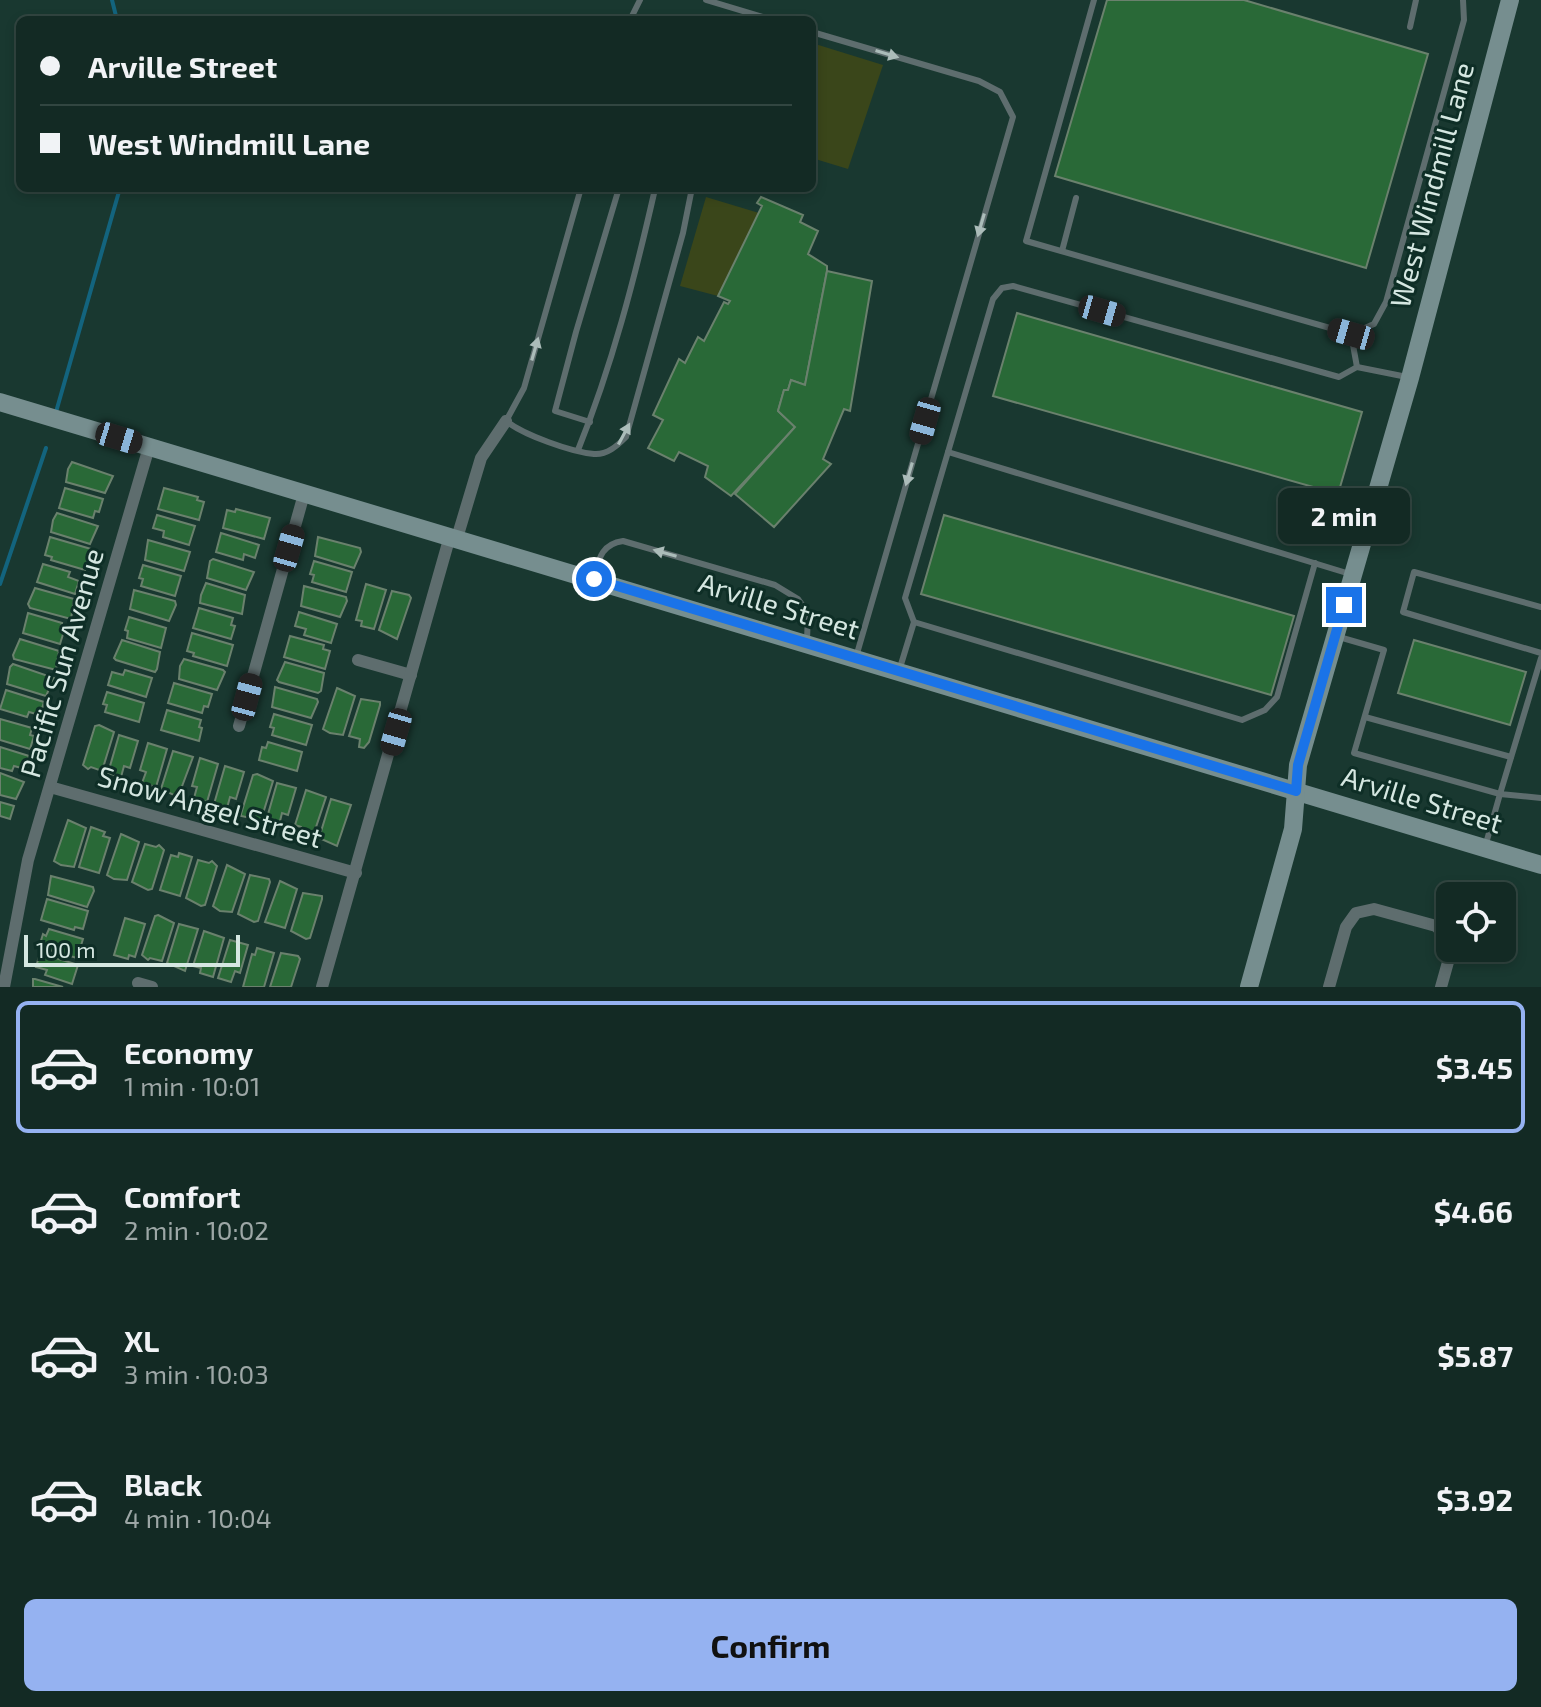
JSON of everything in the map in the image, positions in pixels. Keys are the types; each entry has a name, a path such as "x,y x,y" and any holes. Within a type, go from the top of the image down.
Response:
{"street":[{"name":"West Windmill Lane","path":"1249,987 1293,829 1298,765 1410,378 1510,0"},
{"name":"Arville Street","path":"0,402 1541,865"},
{"path":"322,987 453,537 481,458 506,421"},
{"name":"Pacific Sun Avenue","path":"4,987 28,860 149,447"},
{"path":"239,726 304,494"},
{"path":"358,660 411,675"},
{"name":"Snow Angel Street","path":"50,787 356,873"},
{"path":"1329,987 1346,927 1356,913 1374,909 1436,926 1449,940 1450,955 1441,987"},
{"path":"138,983 152,987"}],"lane":[{"path":"706,0 760,16"},
{"path":"1094,0 1026,241 1351,334 1374,324 1386,302 1464,20 1463,0"},
{"path":"1410,27 1416,0"},
{"path":"816,33 979,81 1000,92 1013,117 856,658"},
{"path":"580,192 524,388 506,421 523,434 596,454 615,449 626,437 683,233 691,192"},
{"path":"590,422 555,411 618,192"},
{"path":"578,450 590,422 636,270 654,192"},
{"path":"1062,251 1076,198"},
{"path":"899,671 914,622 905,598 993,299 1002,288 1013,286 1339,377 1357,367 1410,378"},
{"path":"1351,334 1357,367"},
{"path":"948,452 1353,575"},
{"path":"594,579 602,551 610,543 623,541 775,585 798,599 808,613 807,644"},
{"path":"914,622 1242,720 1265,710 1277,697 1315,563"},
{"path":"1484,848 1541,655 1403,612 1414,572 1541,607"},
{"path":"1335,636 1384,650 1354,753 1500,794 1541,798"},
{"path":"1365,717 1511,757"}],"green space":[{"path":"816,44 883,65 848,169 816,159"},
{"path":"706,197 759,213 718,296 680,286"}],"building":[{"path":"1107,0 1244,0 1428,54 1366,268 1055,176"},
{"path":"761,197 803,215 800,222 818,231 808,254 827,266 827,271 805,385 791,380 788,390 784,390 778,411 795,427 731,496 705,477 708,466 679,452 674,461 648,448 663,420 653,415 679,359 685,363 698,337 704,341 724,302 728,304 730,301 718,296 762,206 757,203"},
{"path":"827,271 872,281 850,411 844,409 823,459 831,464 774,527 735,494 795,427 778,411 784,390 788,390 791,380 805,385"},
{"path":"1017,313 1362,412 1338,494 993,396"},
{"path":"72,462 113,476 105,493 66,482"},
{"path":"65,488 103,499 99,512 95,511 93,518 59,508"},
{"path":"164,488 198,497 197,500 204,502 199,520 158,509"},
{"path":"236,509 270,518 264,539 223,528 227,510 235,512"},
{"path":"57,513 98,526 90,544 51,532"},
{"path":"157,515 195,526 189,545 163,537 164,531 153,528"},
{"path":"944,515 1294,616 1271,695 921,594"},
{"path":"221,533 259,545 255,558 244,554 243,560 216,552"},
{"path":"50,537 91,549 85,570 51,560 52,557 45,555"},
{"path":"318,537 360,548 354,568 315,556"},
{"path":"148,540 190,552 184,571 145,560"},
{"path":"213,559 254,572 246,590 207,578"},
{"path":"314,561 352,572 346,592 312,582 314,575 310,574"},
{"path":"43,564 70,572 68,577 79,581 75,594 37,582"},
{"path":"143,565 181,576 175,596 141,586 143,579 139,578"},
{"path":"206,583 245,595 242,614 200,603"},
{"path":"366,584 386,590 374,629 361,626 362,621 356,620"},
{"path":"304,586 346,597 340,617 301,606"},
{"path":"35,588 74,599 71,619 30,608 28,604"},
{"path":"134,590 175,601 169,621 130,609"},
{"path":"392,591 411,598 397,639 379,630"},
{"path":"199,608 233,618 231,625 235,626 231,639 193,628"},
{"path":"299,612 337,624 331,643 304,635 306,629 295,626"},
{"path":"28,613 62,623 60,630 64,631 60,644 23,633"},
{"path":"129,617 166,628 161,648 127,638 128,631 125,630"},
{"path":"192,633 233,645 227,666 193,656 194,653 187,651"},
{"path":"290,636 324,645 323,649 330,651 325,669 284,657"},
{"path":"20,639 59,651 56,670 14,659"},
{"path":"122,640 160,652 155,672 116,660 114,658"},
{"path":"1414,640 1526,672 1510,725 1398,693"},
{"path":"184,659 223,670 225,672 217,690 179,679"},
{"path":"285,662 324,673 321,691 318,693 279,682 277,680"},
{"path":"13,664 54,678 46,696 7,684"},
{"path":"125,670 152,678 146,697 108,685 112,672 123,675"},
{"path":"174,683 212,694 208,707 204,706 202,713 168,703"},
{"path":"275,687 317,699 311,718 272,707"},
{"path":"337,688 355,696 343,735 323,729"},
{"path":"6,690 44,702 40,715 29,712 27,717 0,709"},
{"path":"107,692 144,703 139,722 105,712 107,705 103,704"},
{"path":"361,699 380,702 369,742 364,748 359,747 360,739 349,736"},
{"path":"167,710 201,720 199,741 161,730"},
{"path":"274,714 312,725 306,745 272,735 274,728 270,727"},
{"path":"0,719 32,728 30,735 34,736 30,749 0,740"},
{"path":"95,726 114,732 102,771 83,765"},
{"path":"119,735 138,741 130,768 124,766 121,777 108,773"},
{"path":"268,742 302,752 297,771 259,760 262,747 266,748"},
{"path":"148,743 167,749 156,787 142,783 146,772 140,770"},
{"path":"0,747 29,756 25,769 14,766 12,771 0,768"},
{"path":"173,751 193,757 178,797 161,789"},
{"path":"200,758 218,764 207,802 194,798 197,787 192,786"},
{"path":"225,766 244,772 236,799 230,797 227,808 214,804"},
{"path":"0,773 24,782 16,799 0,795"},
{"path":"253,775 273,781 261,820 241,816"},
{"path":"277,783 296,788 288,815 282,813 279,825 266,821"},
{"path":"306,790 326,797 313,836 300,832 301,827 295,825"},
{"path":"331,799 351,805 337,846 319,838"},
{"path":"0,802 14,806 10,819 0,816"},
{"path":"68,820 86,828 74,867 54,861"},
{"path":"91,827 105,832 103,836 110,838 99,873 79,867"},
{"path":"121,834 139,842 127,880 107,875"},
{"path":"145,844 159,845 164,850 152,889 148,890 132,882"},
{"path":"179,853 192,857 180,896 160,890 171,855 178,857"},
{"path":"198,860 212,861 217,866 205,905 201,906 186,898"},
{"path":"227,865 245,874 232,912 220,911 213,906"},
{"path":"250,875 269,879 270,882 258,921 254,922 238,914"},
{"path":"51,876 93,887 87,907 48,895"},
{"path":"280,881 297,889 285,928 265,922"},
{"path":"303,893 322,896 310,938 306,939 291,931"},
{"path":"47,899 88,911 83,929 75,927 74,930 41,920"},
{"path":"155,916 174,923 162,961 148,960 142,955"},
{"path":"125,918 145,924 135,957 129,955 128,959 114,955"},
{"path":"179,924 198,929 185,971 167,963"},
{"path":"49,929 83,939 77,958 39,947 43,934 46,936"},
{"path":"204,931 224,938 213,977 200,973 201,968 193,966"},
{"path":"230,940 248,945 240,973 235,971 231,982 218,978"},
{"path":"257,948 274,953 264,987 243,987 252,954 255,955"},
{"path":"40,953 78,965 72,984 45,975 47,970 36,967"},
{"path":"281,953 300,959 291,987 270,987"},
{"path":"35,979 63,987 33,987"}],"waterway":[{"path":"112,0 116,16"},
{"path":"56,412 119,192"},
{"path":"0,584 46,448"}],"route":[{"path":"594,579 1296,791 1298,765 1344,605"}]}
